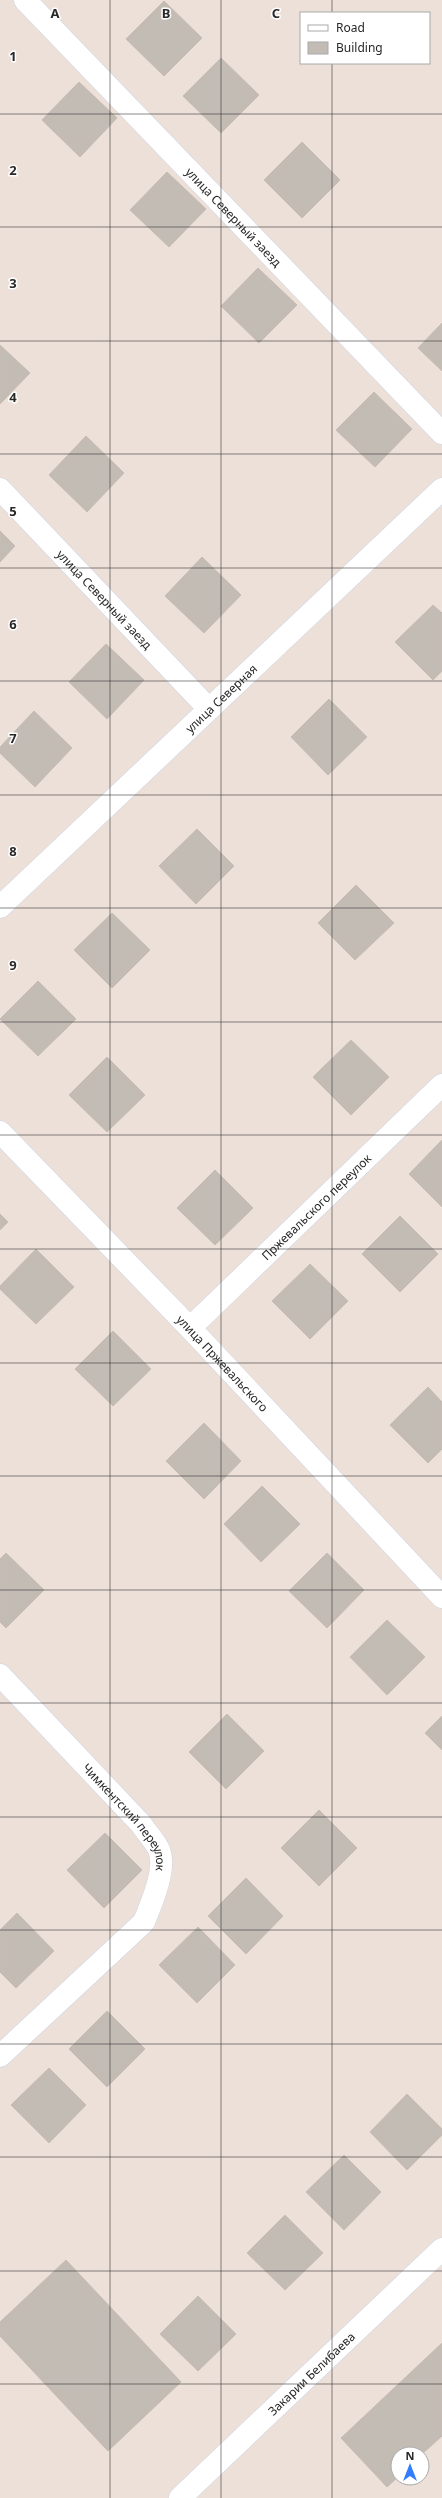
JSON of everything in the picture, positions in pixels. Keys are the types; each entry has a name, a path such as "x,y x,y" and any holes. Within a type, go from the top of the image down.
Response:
{"street":[{"name":"улица Северный заезд","path":"25,0 442,434"},
{"name":"улица Северный заезд","path":"0,489 209,709"},
{"name":"улица Северная","path":"0,907 442,489"},
{"name":"Пржевальского переулок","path":"190,1328 442,1085"},
{"name":"улица Пржевальского","path":"0,1132 190,1328 442,1597"},
{"name":"Чимкентский переулок","path":"0,1675 141,1824 159,1850 160,1872 154,1897 144,1922 2,2052"},
{"name":"Закарии Белибаева","path":"180,2498 442,2249"}],"building":[{"path":"164,1 202,38 164,76 126,39"},
{"path":"221,58 259,95 221,133 183,96"},
{"path":"79,82 117,118 80,157 42,120"},
{"path":"302,142 340,180 302,218 264,180"},
{"path":"167,172 206,209 169,247 130,210"},
{"path":"258,268 297,305 259,343 221,306"},
{"path":"442,323 442,371 418,348"},
{"path":"0,345 30,373 0,404"},
{"path":"374,392 412,429 375,467 336,430"},
{"path":"86,436 124,473 87,512 49,475"},
{"path":"0,531 15,546 0,562"},
{"path":"202,557 241,595 204,633 165,596"},
{"path":"433,605 442,613 442,671 433,680 395,642"},
{"path":"106,644 144,680 107,719 69,682"},
{"path":"329,699 367,737 328,775 291,737"},
{"path":"34,711 72,748 35,787 0,753 0,747"},
{"path":"197,829 234,866 196,904 159,866"},
{"path":"356,885 394,923 355,960 318,923"},
{"path":"112,913 150,950 112,988 74,950"},
{"path":"38,981 76,1019 38,1056 0,1019"},
{"path":"351,1040 389,1077 351,1115 313,1077"},
{"path":"107,1057 145,1095 107,1132 69,1095"},
{"path":"442,1140 442,1207 409,1174"},
{"path":"215,1170 253,1208 215,1245 177,1208"},
{"path":"0,1214 8,1222 0,1230"},
{"path":"400,1216 438,1254 400,1292 362,1254"},
{"path":"36,1249 74,1287 36,1324 0,1289 0,1286"},
{"path":"310,1264 348,1301 310,1339 272,1301"},
{"path":"113,1331 151,1369 113,1406 75,1369"},
{"path":"428,1387 442,1402 442,1449 428,1463 390,1425"},
{"path":"204,1423 241,1461 204,1499 166,1461"},
{"path":"262,1486 300,1524 261,1562 224,1524"},
{"path":"6,1553 44,1590 6,1628 0,1622 0,1559"},
{"path":"327,1553 364,1590 327,1628 289,1591"},
{"path":"387,1620 425,1657 387,1695 350,1657"},
{"path":"227,1714 264,1751 226,1789 189,1752"},
{"path":"442,1716 442,1750 425,1733"},
{"path":"319,1810 357,1848 319,1886 281,1848"},
{"path":"105,1833 142,1870 104,1908 67,1870"},
{"path":"246,1878 283,1916 246,1954 208,1916"},
{"path":"17,1913 54,1951 16,1988 0,1972 0,1930"},
{"path":"198,1927 235,1965 197,2003 159,1965"},
{"path":"107,2011 145,2049 107,2087 69,2049"},
{"path":"49,2068 86,2105 49,2143 11,2105"},
{"path":"407,2094 442,2129 442,2135 407,2170 370,2132"},
{"path":"344,2155 381,2192 344,2230 306,2192"},
{"path":"285,2215 323,2253 285,2290 247,2253"},
{"path":"66,2260 181,2382 108,2451 0,2336 0,2322"},
{"path":"198,2296 236,2334 198,2371 160,2334"},
{"path":"442,2343 442,2436 430,2447 390,2446 390,2484 387,2487 341,2438"}]}
